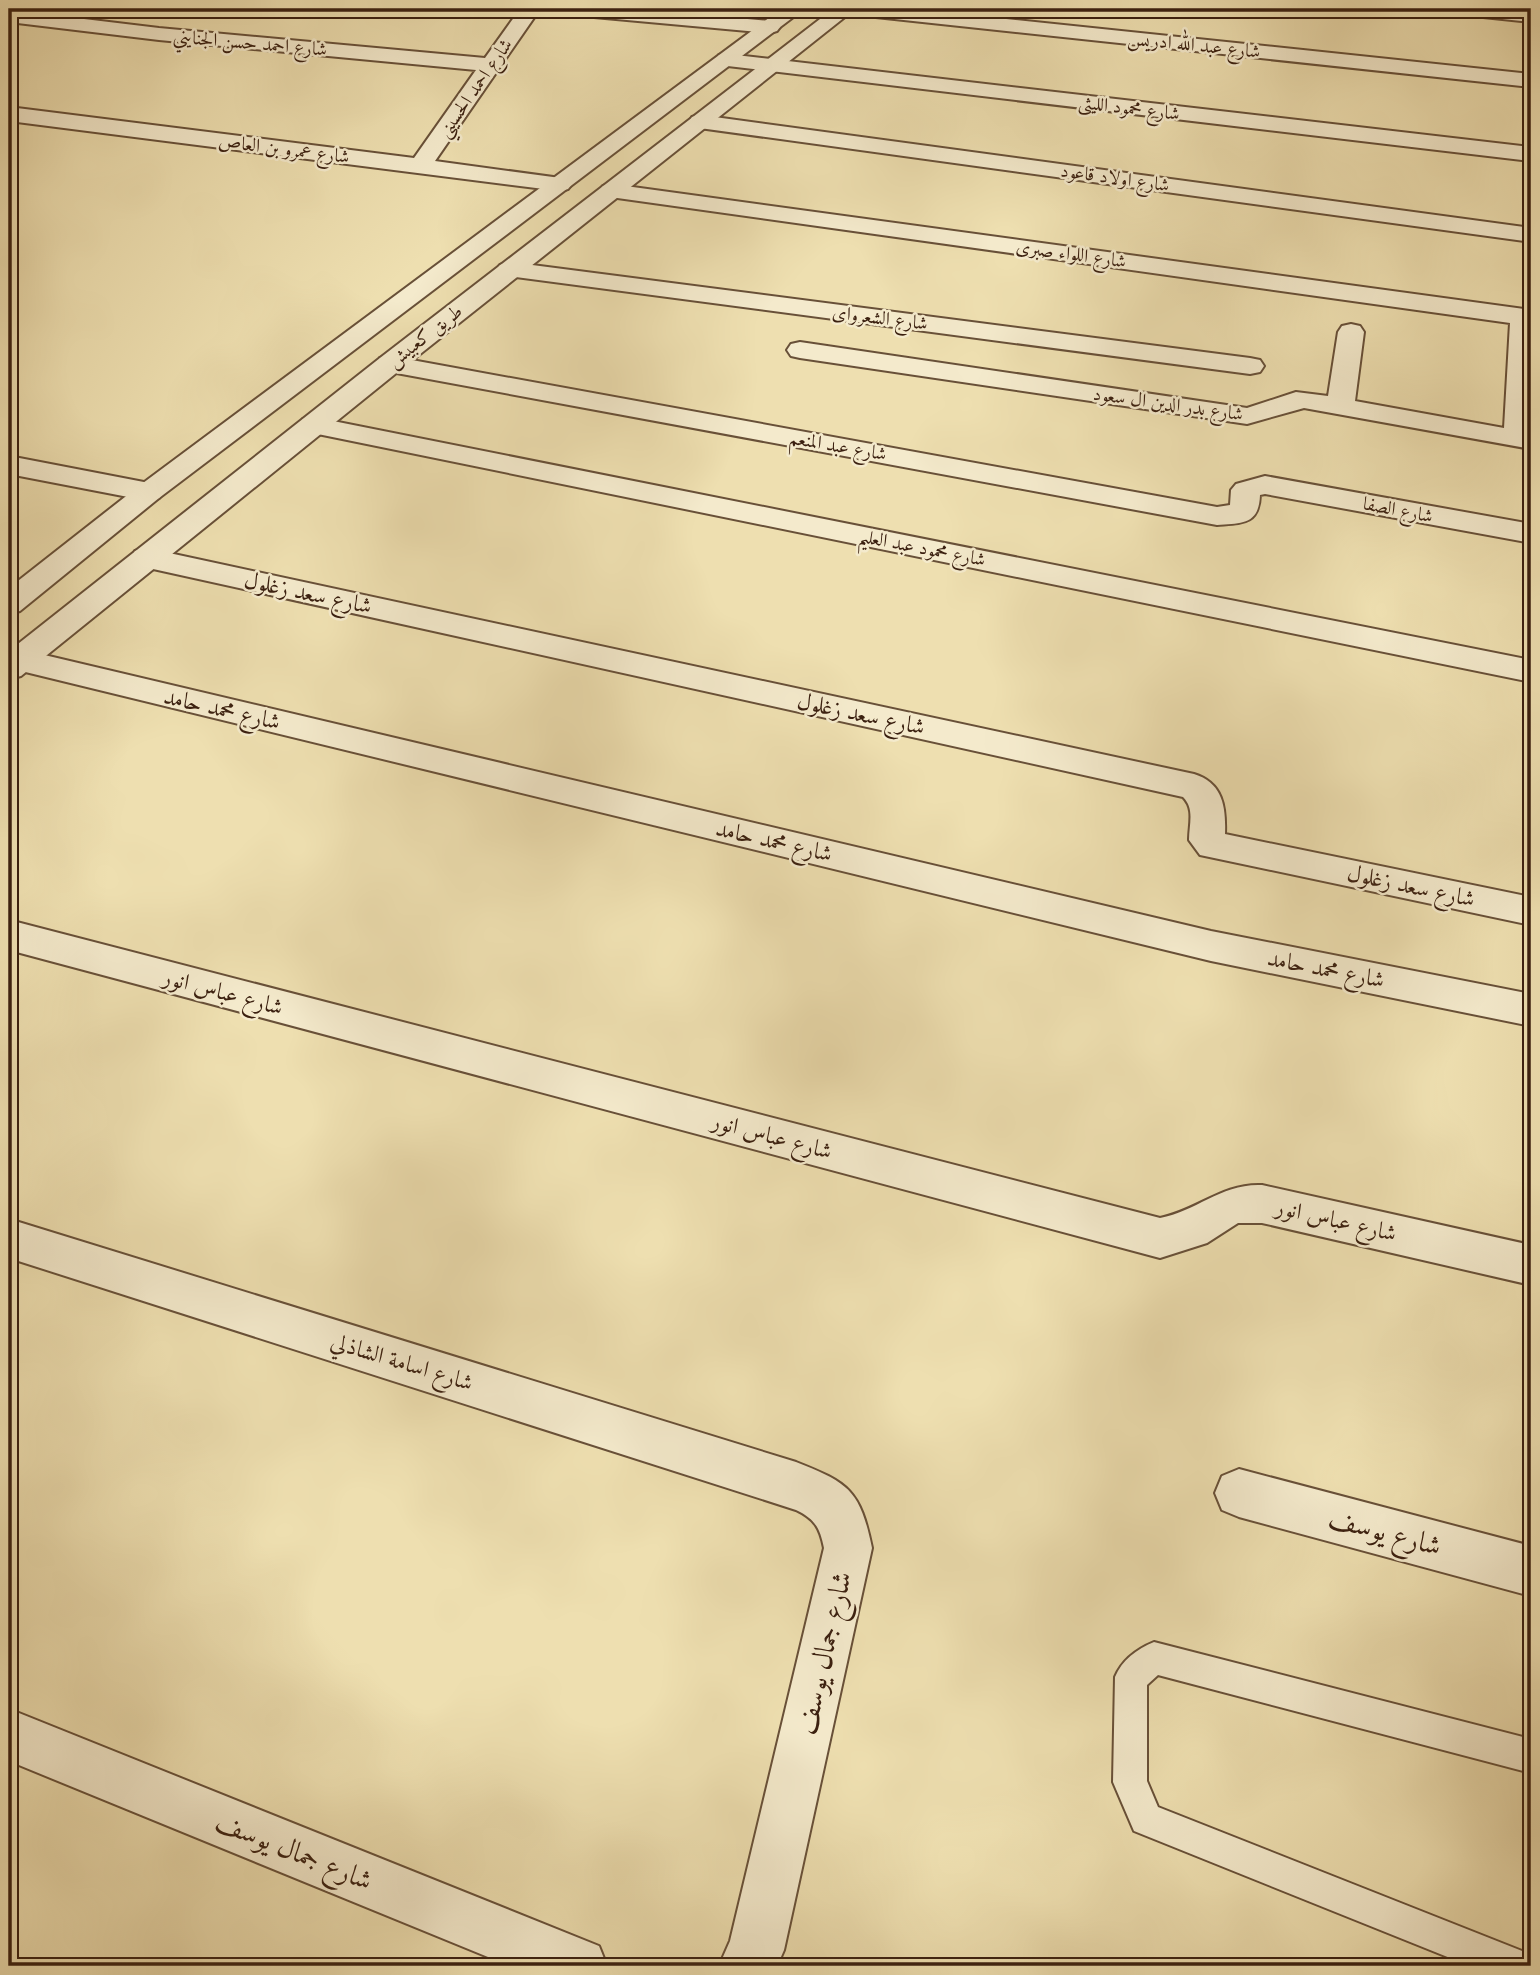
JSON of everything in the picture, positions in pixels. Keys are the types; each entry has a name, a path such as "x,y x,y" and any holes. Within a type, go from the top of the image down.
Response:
{"street":[{"name":"شارع احمد الحسيني","path":"420,166 530,9"},
{"path":"572,9 770,27"},
{"name":"طريق كعبيش","path":"17,597 149,492 794,9"},
{"name":"طريق كعبيش","path":"14,664 509,270 845,9"},
{"name":"شارع عبد الله ادريس","path":"857,9 1531,81"},
{"path":"1464,9 1531,16"},
{"name":"شارع احمد حسن الجنايني","path":"9,16 159,34 491,65"},
{"name":"شارع محمود الليثى","path":"727,60 1531,154"},
{"name":"شارع عمرو بن العاص","path":"9,114 560,184"},
{"name":"شارع اولاد قاعود","path":"700,122 1531,234"},
{"name":"شارع اللواء صبرى","path":"611,191 1527,317"},
{"name":"شارع الشعرواى","path":"509,270 1251,366"},
{"path":"1524,440 1527,317"},
{"path":"1340,407 1351,332"},
{"name":"شارع بدر الدين ال سعود","path":"800,349 1247,415 1261,415 1282,403 1294,400 1524,440"},
{"name":"شارع عبد المنعم","path":"390,364 1217,516 1239,514 1245,509 1245,490 1265,485"},
{"name":"شارع محمود عبد العليم","path":"313,425 1531,671"},
{"path":"9,465 149,492"},
{"name":"شارع الصفا","path":"1265,485 1531,534"},
{"name":"شارع سعد زغلول","path":"146,558 1194,787 1206,798 1209,808 1207,840 1213,845 1531,911"},
{"path":"17,597 80,610"},
{"name":"شارع محمد حامد","path":"14,664 1197,942 1531,1010"},
{"name":"شارع عباس انور","path":"9,935 1160,1238 1200,1226 1222,1209 1242,1202 1262,1204 1531,1265"},
{"name":"شارع اسامة الشاذلي","path":"9,1238 796,1486"},
{"name":"شارع جمال يوسف","path":"747,1966 756,1950 848,1548 841,1514 818,1494 796,1486"},
{"name":"شارع يوسف","path":"1239,1493 1531,1572"},
{"name":"شارع جمال يوسف","path":"9,1735 579,1966"}],"lane":[{"path":"1514,1966 1146,1819 1130,1782 1131,1677 1154,1658 1531,1756"}]}
